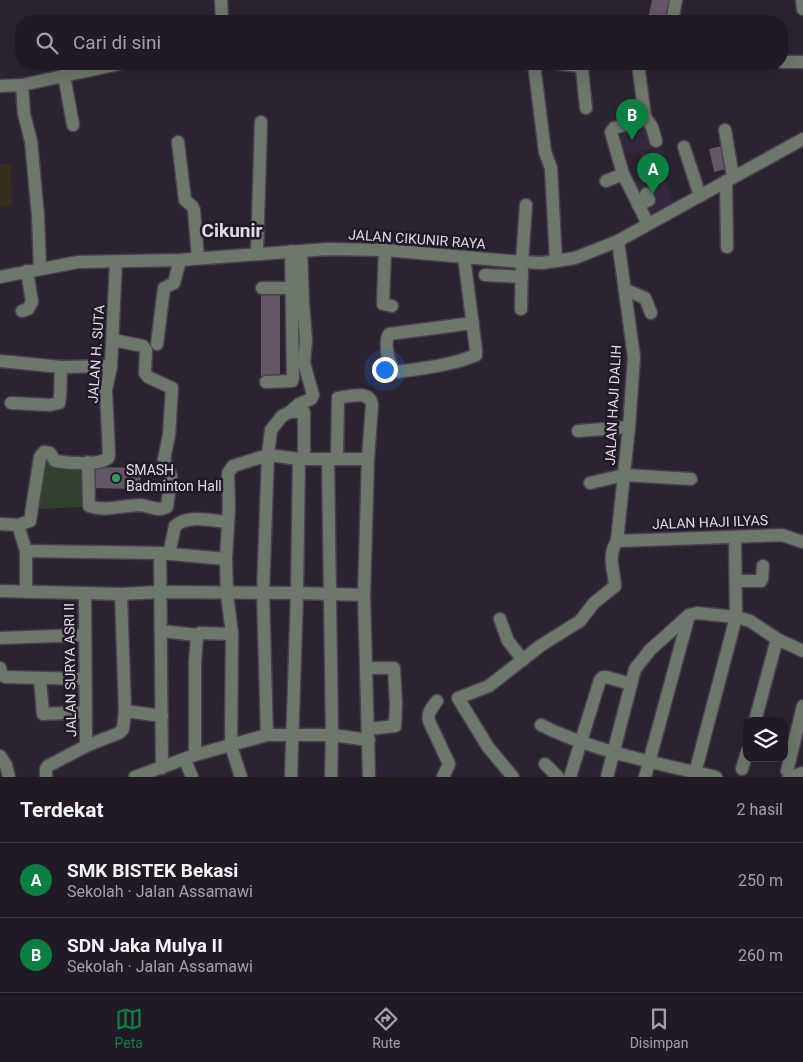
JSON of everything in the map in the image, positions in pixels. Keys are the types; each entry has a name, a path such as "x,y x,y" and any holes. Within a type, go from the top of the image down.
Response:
{"street":[{"path":"221,0 222,15"},
{"path":"673,15 676,0"},
{"path":"802,0 803,9"},
{"path":"788,62 803,62"},
{"path":"0,86 22,85 89,70"},
{"path":"535,70 545,152 551,168 556,261"},
{"path":"582,70 586,108"},
{"path":"639,70 646,117 651,124 656,141"},
{"path":"64,75 73,125"},
{"path":"22,85 24,114 32,148 38,216 32,302 28,309 22,311"},
{"path":"646,117 614,128 612,132 623,174 648,224"},
{"path":"257,253 261,122"},
{"path":"725,130 730,179 727,247"},
{"name":"JALAN CIKUNIR RAYA","path":"0,277 78,262 180,260 328,249 385,250 522,262 556,261 575,258 618,241 803,139"},
{"path":"178,142 184,200 194,210 198,258"},
{"path":"684,147 700,196"},
{"path":"606,181 623,174"},
{"path":"638,205 649,200 646,194"},
{"path":"521,309 526,205"},
{"name":"JALAN HAJI DALIH","path":"523,660 580,621 594,603 615,586 611,558 612,549 617,541 634,357 618,241"},
{"path":"385,250 383,304 392,306"},
{"path":"266,382 288,382 292,381 293,377 291,288 296,251"},
{"path":"267,735 263,593 268,455 272,427 282,416 299,404 311,399 313,395 303,356 306,347 303,303 296,251"},
{"path":"464,257 473,323 476,353 474,356 435,366 396,372 391,368 386,340 389,334 473,323"},
{"path":"158,344 164,288 174,283 180,260"},
{"name":"JALAN H. SUTA","path":"88,462 104,461 109,455 106,390 111,366 116,262"},
{"path":"485,275 522,277"},
{"path":"262,288 291,288"},
{"path":"626,290 645,298 652,313"},
{"path":"0,524 18,525 30,521 41,454 44,452 50,453 56,461 88,462 89,506 114,508 141,505 162,509 167,507 171,476 164,459 169,435 172,388 145,373 146,350 143,346 113,340"},
{"path":"0,361 61,367 111,366"},
{"path":"11,403 56,405 60,398 61,367"},
{"path":"331,777 329,594 332,458 338,398 362,395 368,396 371,399 372,405 368,459 364,596 369,777"},
{"path":"290,412 304,412 291,777"},
{"path":"578,431 629,427"},
{"path":"241,777 231,746 232,634 227,594 226,559 228,477 230,469 233,466 268,455 301,459 368,459"},
{"path":"590,482 624,475 691,479"},
{"path":"156,772 162,716 160,592 165,554 175,526 179,522 190,519 228,522"},
{"path":"18,525 26,551 26,592"},
{"name":"JALAN HAJI ILYAS","path":"617,541 668,538 731,538 782,534 803,542"},
{"path":"692,774 734,617 736,581 731,538"},
{"path":"731,538 734,617"},
{"path":"26,551 165,554 226,559"},
{"path":"736,581 761,581 763,566"},
{"path":"0,591 120,594 160,592 227,594 297,593 364,596"},
{"name":"JALAN SURYA ASRI II","path":"84,593 86,746"},
{"path":"46,777 48,766 86,746 119,733 123,729 125,711 120,594"},
{"path":"607,777 635,669 650,650 689,615 697,613 734,617 750,622 777,639 803,651"},
{"path":"645,777 689,615"},
{"path":"500,619 508,641 523,660 490,686 458,698 488,747 513,777"},
{"path":"161,631 197,635 200,633 232,634"},
{"path":"0,638 84,635"},
{"path":"192,777 190,758 197,635"},
{"path":"756,717 777,639"},
{"path":"0,668 2,675 5,677 84,679"},
{"path":"135,777 156,772 190,758 267,735 368,735 395,726 394,668 366,668"},
{"path":"570,777 600,680 606,677 631,684"},
{"path":"40,678 43,714 86,712"},
{"path":"437,701 428,716 449,764 443,777"},
{"path":"803,706 788,774 803,773"},
{"path":"125,711 162,716"},
{"path":"541,726 582,742 692,774 716,777"},
{"path":"0,756 6,766 9,777"},
{"path":"742,769 744,762"},
{"path":"545,764 558,777"}],"shaded area":[{"path":"644,122 651,149 619,157 612,130"},
{"path":"662,149 670,177 664,181 674,204 647,217 630,183 647,178 641,154"},
{"path":"0,164 11,164 12,206 0,207"}],"green space":[{"path":"42,456 86,466 86,507 35,509"}],"building":[{"path":"652,0 672,0 669,15 649,15"},
{"path":"726,145 730,168 714,172 709,149"},
{"path":"261,292 280,292 280,378 261,378"},
{"name":"SMASH Badminton Hall","path":"92,467 141,468 140,489 92,488"}],"place":[{"name":"SDN Jaka Mulya II","path":"632,140"},
{"name":"SMK BISTEK Bekasi","path":"653,194"},
{"name":"SMASH Badminton Hall","path":"116,478"}],"district":[{"name":"Cikunir","path":"232,230"}]}
